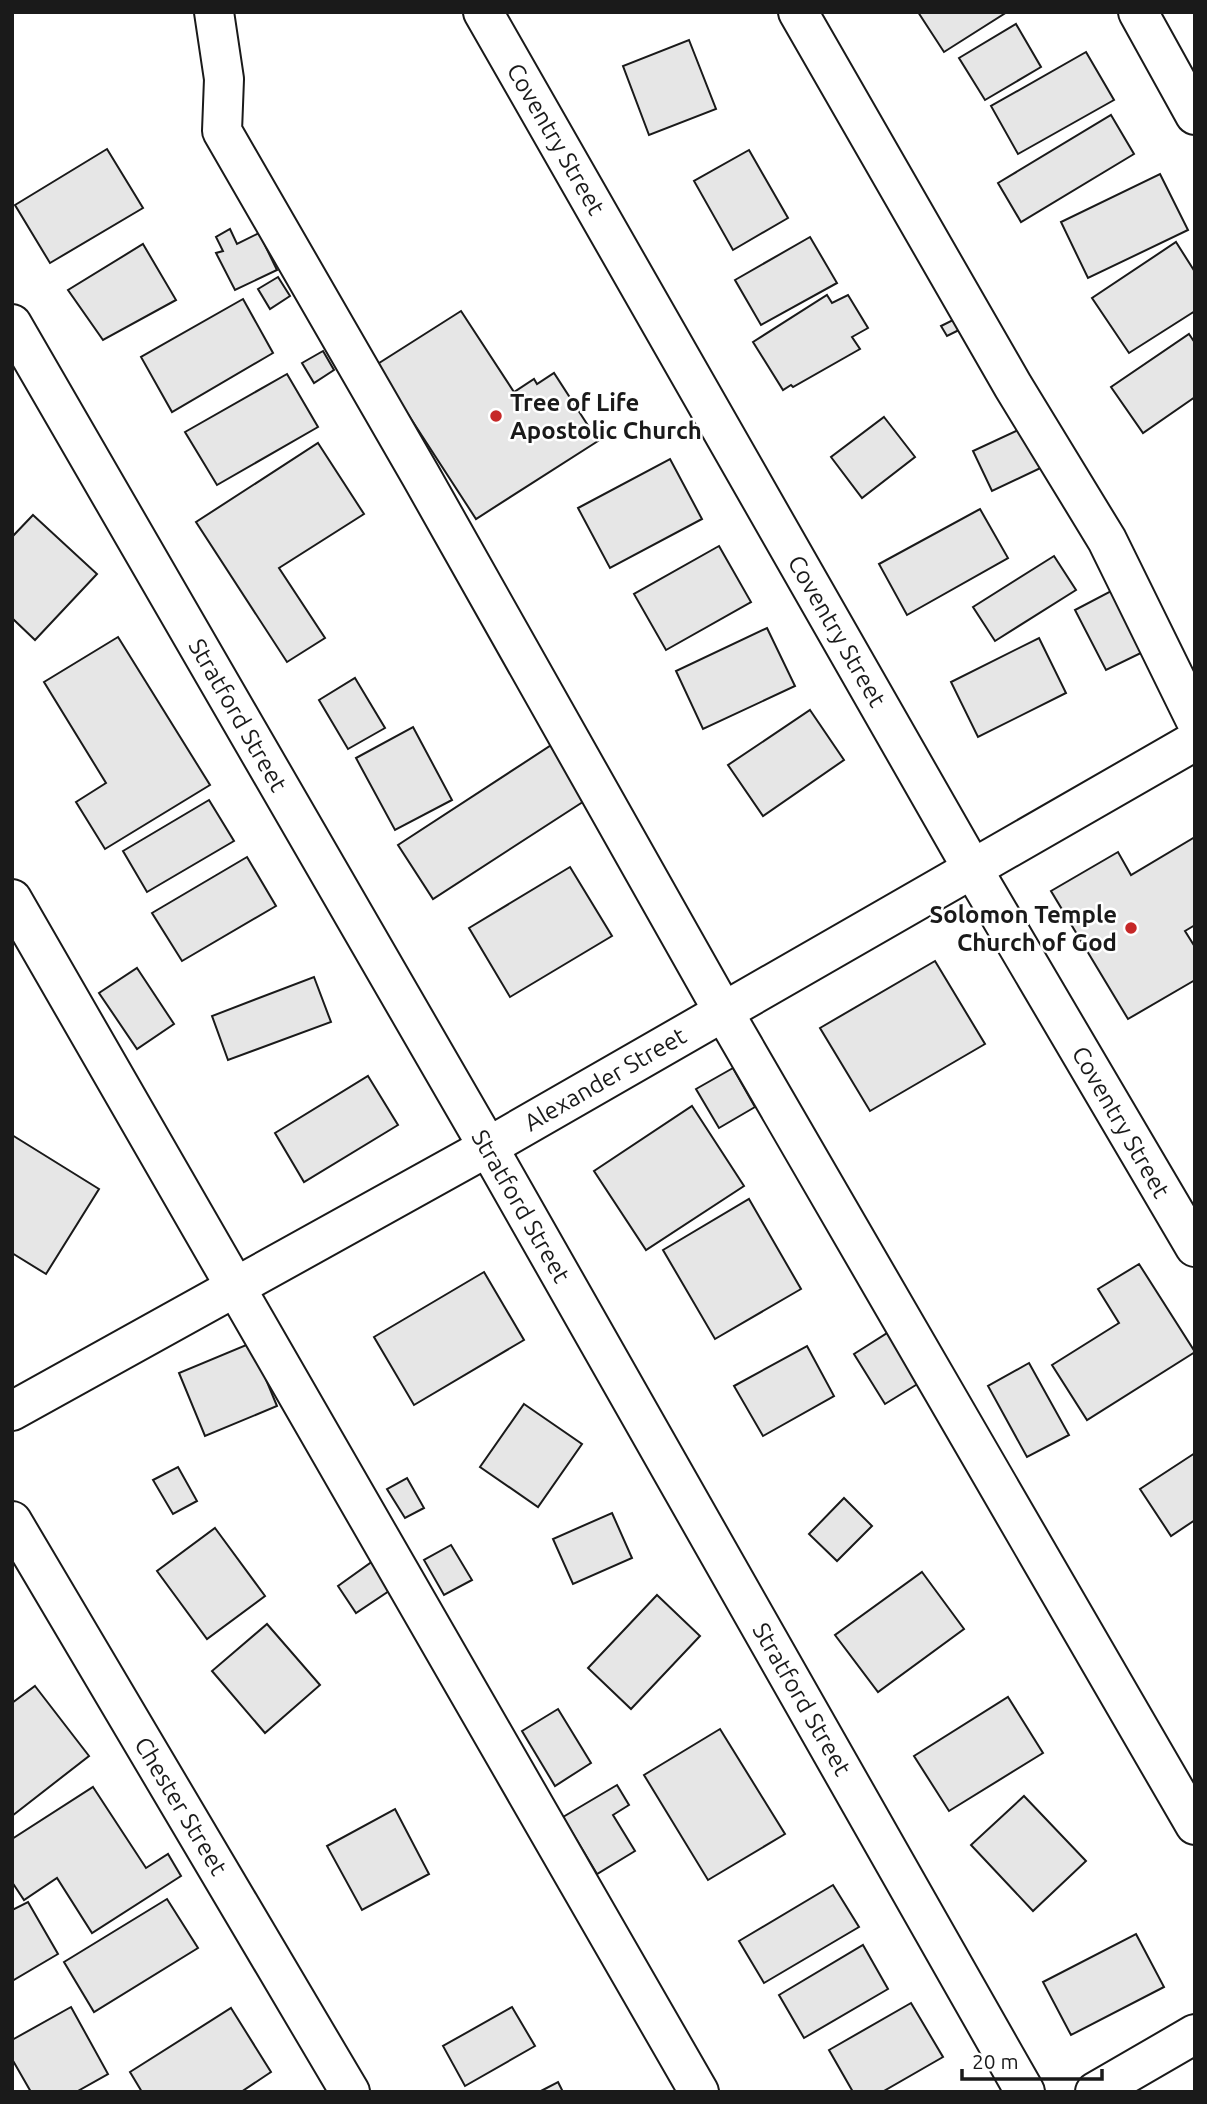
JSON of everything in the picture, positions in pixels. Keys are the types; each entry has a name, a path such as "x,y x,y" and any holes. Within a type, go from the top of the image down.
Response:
{"street":[{"path":"214,12 224,79 222,131 421,476 723,1011 1195,1825"},
{"name":"Coventry Street","path":"483,12 972,867 1195,1247"},
{"path":"798,12 1013,386 1107,540 1195,719"},
{"path":"1138,12 1195,115"},
{"name":"Stratford Street","path":"12,324 488,1147 1025,2092"},
{"name":"Alexander Street","path":"12,1411 488,1147 1195,741"},
{"path":"12,899 699,2092"},
{"name":"Chester Street","path":"12,1521 350,2092"},
{"path":"1095,2092 1195,2034"}],"building":[{"path":"918,12 1007,12 944,52"},
{"path":"1016,24 1041,67 985,100 959,58"},
{"path":"689,40 716,109 649,135 623,66"},
{"path":"1086,52 1114,100 1018,154 991,106"},
{"path":"1111,115 1134,154 1021,222 998,183"},
{"path":"107,149 143,208 50,263 15,205"},
{"path":"749,150 788,218 733,250 694,181"},
{"path":"1160,174 1188,230 1088,278 1061,222"},
{"path":"230,229 237,244 259,233 277,270 235,290 216,253 223,251 216,237"},
{"path":"810,237 837,283 761,325 735,280"},
{"path":"1176,242 1195,272 1195,311 1129,353 1092,298"},
{"path":"143,244 176,300 103,340 68,290"},
{"path":"278,277 290,296 270,309 258,289"},
{"path":"827,295 832,303 848,295 868,328 852,337 860,349 783,390 753,342"},
{"path":"243,299 273,353 172,412 141,357"},
{"name":"Tree of Life Apostolic Church","path":"461,311 514,392 534,379 537,384 554,373 598,441 476,519 376,365"},
{"path":"953,320 959,330 947,336 941,326"},
{"path":"1189,334 1195,343 1195,397 1143,433 1111,387"},
{"path":"323,351 334,370 314,383 302,363"},
{"path":"287,374 318,427 217,485 185,432"},
{"path":"884,417 915,457 862,498 831,457"},
{"path":"1031,424 1049,464 992,491 973,451"},
{"path":"318,443 364,514 279,568 325,638 287,662 196,522"},
{"path":"670,459 702,519 610,568 578,508"},
{"path":"980,509 1008,558 907,615 879,564"},
{"path":"33,515 97,574 35,640 12,618 12,537"},
{"path":"719,546 751,602 666,650 634,594"},
{"path":"1054,556 1076,590 995,641 973,607"},
{"path":"1113,590 1145,651 1106,670 1075,610"},
{"path":"767,628 795,686 703,729 676,671"},
{"path":"118,637 210,785 105,849 76,802 106,783 44,682"},
{"path":"1039,638 1066,693 978,737 951,682"},
{"path":"355,678 385,728 348,749 319,700"},
{"path":"810,710 844,760 763,816 728,765"},
{"path":"413,727 452,800 395,830 356,758"},
{"path":"556,742 592,796 433,899 398,845"},
{"path":"209,800 234,841 147,892 123,851"},
{"name":"Solomon Temple Church of God","path":"1195,837 1195,925 1185,931 1195,947 1195,980 1128,1019 1051,891 1118,852 1131,875"},
{"path":"247,857 276,906 182,961 152,913"},
{"path":"570,867 612,936 510,997 469,928"},
{"path":"935,961 985,1044 870,1111 820,1028"},
{"path":"137,968 174,1024 137,1049 99,993"},
{"path":"314,977 331,1022 228,1060 212,1016"},
{"path":"733,1068 755,1107 719,1128 696,1089"},
{"path":"368,1076 398,1125 304,1182 275,1133"},
{"path":"692,1106 744,1186 646,1250 594,1171"},
{"path":"12,1135 99,1189 46,1274 12,1253"},
{"path":"749,1199 801,1289 715,1339 663,1250"},
{"path":"1139,1264 1195,1352 1087,1420 1052,1365 1119,1323 1098,1289"},
{"path":"484,1272 524,1340 414,1405 374,1337"},
{"path":"892,1330 924,1380 885,1404 854,1354"},
{"path":"251,1343 277,1406 205,1436 179,1373"},
{"path":"807,1346 834,1396 763,1436 734,1386"},
{"path":"1029,1363 1069,1435 1027,1457 988,1386"},
{"path":"524,1404 582,1444 538,1507 480,1467"},
{"path":"1195,1453 1195,1520 1171,1536 1140,1489"},
{"path":"178,1467 197,1501 173,1514 153,1480"},
{"path":"407,1478 424,1508 405,1518 387,1489"},
{"path":"844,1498 872,1526 837,1561 809,1534"},
{"path":"612,1513 632,1558 573,1584 553,1539"},
{"path":"215,1528 265,1596 207,1639 157,1571"},
{"path":"451,1545 472,1580 444,1595 424,1560"},
{"path":"373,1561 392,1589 356,1613 338,1586"},
{"path":"922,1572 964,1629 878,1692 835,1635"},
{"path":"657,1595 700,1636 631,1709 588,1668"},
{"path":"267,1624 320,1685 265,1733 212,1671"},
{"path":"35,1686 89,1756 12,1816 12,1703"},
{"path":"1008,1697 1043,1753 949,1811 914,1756"},
{"path":"558,1709 591,1763 555,1786 522,1731"},
{"path":"720,1729 785,1834 708,1880 644,1775"},
{"path":"617,1785 629,1805 613,1815 635,1851 597,1874 563,1817"},
{"path":"93,1787 146,1868 168,1854 181,1876 92,1933 57,1878 24,1900 12,1882 12,1839"},
{"path":"1024,1796 1086,1861 1033,1911 971,1845"},
{"path":"395,1809 429,1874 362,1910 327,1846"},
{"path":"833,1885 859,1927 764,1983 739,1941"},
{"path":"167,1899 198,1948 94,2012 64,1962"},
{"path":"28,1902 58,1954 12,1981 12,1910"},
{"path":"1136,1934 1164,1987 1071,2035 1043,1982"},
{"path":"863,1945 888,1989 804,2038 779,1995"},
{"path":"911,2003 943,2057 882,2092 853,2092 829,2050"},
{"path":"71,2007 108,2074 76,2092 31,2092 12,2059 12,2040"},
{"path":"512,2007 535,2046 465,2086 443,2046"},
{"path":"231,2008 271,2072 241,2092 142,2092 130,2072"},
{"path":"558,2082 563,2092 539,2092"}],"place":[{"name":"Tree of Life Apostolic Church","path":"496,416"},
{"name":"Solomon Temple Church of God","path":"1131,928"}]}
